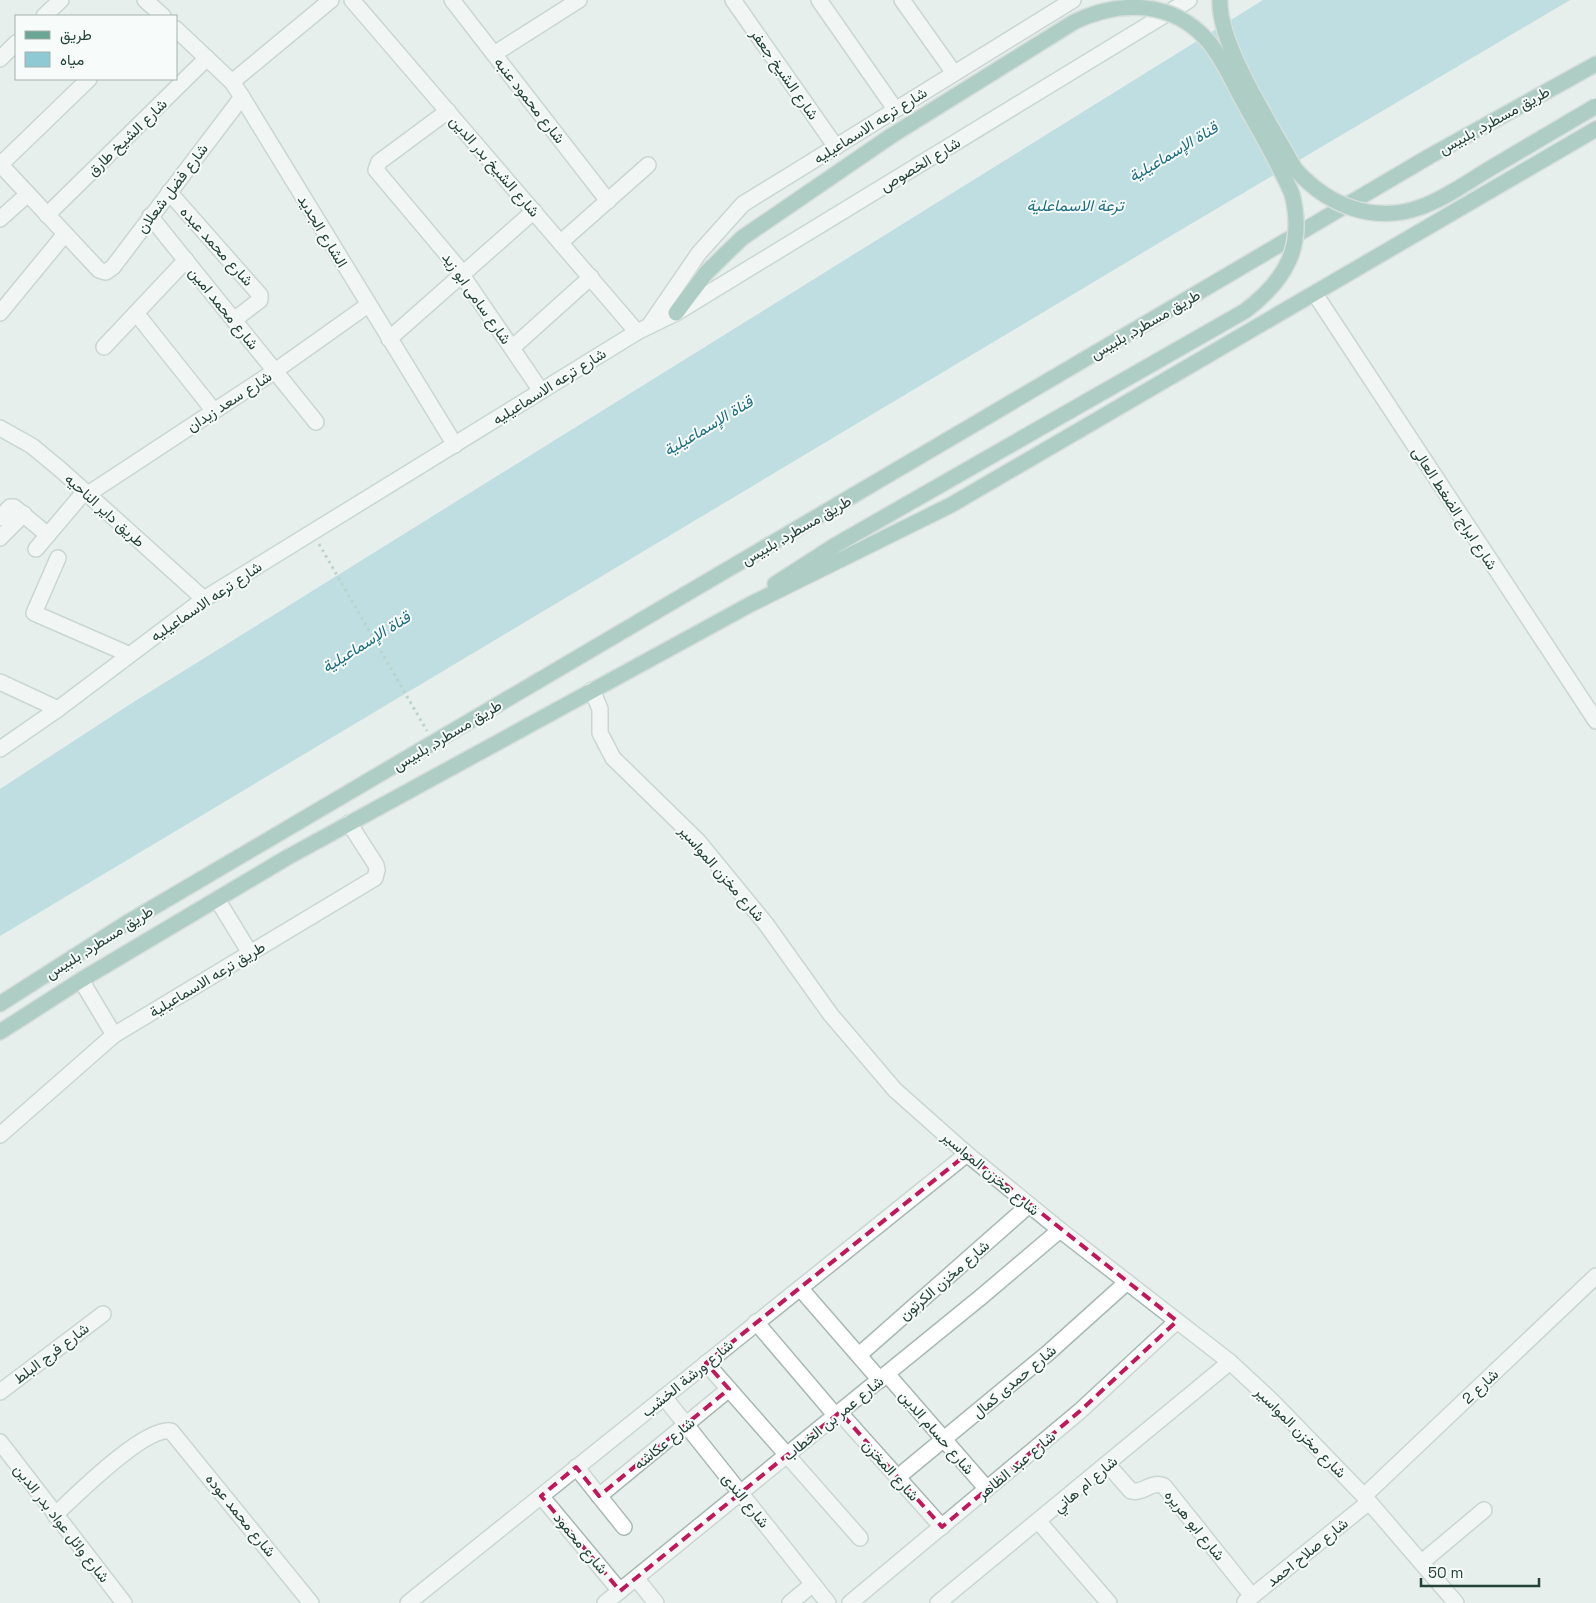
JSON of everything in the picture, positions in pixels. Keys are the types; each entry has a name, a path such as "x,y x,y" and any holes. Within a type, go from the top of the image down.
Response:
{"main road":[{"path":"1220,0 1224,30 1232,52 1296,169 1309,185 1343,206 1363,212 1383,214 1422,207 1596,106"},
{"path":"676,313 706,274 742,238 891,136 1074,22 1090,13 1126,4 1163,10 1196,28 1219,57 1292,194 1297,213 1297,233 1293,253 1285,271 1260,300 1245,311 812,559 751,604"},
{"name":"طريق مسطرد, بلبيس","path":"0,1004 126,924 1146,323 1430,156 1596,64"},
{"name":"طريق مسطرد, بلبيس","path":"0,1032 81,980 348,823 751,604 951,505 1596,129"}],"street":[{"path":"45,15 61,0"},
{"path":"146,0 158,15"},
{"path":"232,82 331,0"},
{"name":"شارع الشيخ بدر الدين","path":"352,0 591,277 643,329"},
{"name":"شارع محمود عنبه","path":"452,0 608,201"},
{"path":"494,54 579,0"},
{"name":"شارع الشيخ جعفر","path":"733,0 836,147"},
{"path":"819,0 895,109"},
{"path":"902,0 954,73"},
{"name":"شارع الخصوص","path":"643,329 676,313 1189,0"},
{"name":"شارع ترعه الاسماعيليه","path":"0,749 58,709 128,654 204,599 643,329 699,253 743,204 1068,1"},
{"name":"الشارع الجديد","path":"178,31 232,82 455,445"},
{"path":"0,59 15,44"},
{"name":"شارع الشيخ طارق","path":"47,215 207,58"},
{"path":"0,314 65,234 0,165 88,80"},
{"name":"شارع فضل شعلان","path":"65,234 99,270 106,272 110,269 242,97"},
{"name":"شارع سامى ابو زيد","path":"448,111 379,162 376,171 463,274 541,391"},
{"path":"561,242 648,165"},
{"name":"شارع محمد عبده","path":"169,192 260,295 259,301 234,320"},
{"path":"0,219 28,194"},
{"path":"389,339 534,211"},
{"name":"شارع محمد امين","path":"150,216 316,422"},
{"path":"104,347 186,260"},
{"path":"512,348 591,277"},
{"name":"شارع ابراج الضغط العالى","path":"1315,294 1596,721"},
{"name":"شارع سعد زيدان","path":"36,549 87,493 275,371 368,305"},
{"path":"136,314 214,411"},
{"name":"طريق داير الناحيه","path":"0,428 32,446 204,599"},
{"path":"0,518 12,507 24,514 48,535"},
{"path":"0,538 24,514"},
{"path":"58,558 34,613 128,654"},
{"path":"0,682 58,709"},
{"name":"شارع مخزن المواسير","path":"592,690 600,709 600,733 613,758 698,841 766,924 831,1015 895,1090 967,1154 1029,1205 1230,1362 1273,1402 1367,1499 1456,1603"},
{"name":"طريق ترعه الاسماعيلية","path":"0,1135 114,1035 375,878 377,874 376,865 348,823"},
{"path":"217,899 250,953"},
{"path":"81,980 114,1035"},
{"name":"شارع ورشة الخشب","path":"408,1603 967,1154"},
{"name":"شارع مخزن الكرتون","path":"859,1355 1029,1205"},
{"name":"شارع عمر بن الخطاب","path":"605,1603 884,1377 1060,1230"},
{"name":"شارع 2","path":"1367,1499 1596,1276"},
{"name":"شارع حمدى كمال","path":"898,1477 1048,1353 1127,1282"},
{"name":"شارع حسام الدين","path":"800,1288 859,1355 884,1377 944,1439 987,1489"},
{"name":"شارع فرج البلط","path":"0,1392 103,1314"},
{"name":"شارع عبد الظاهر","path":"850,1603 1080,1411 1177,1321"},
{"name":"شارع المخزن","path":"756,1322 942,1527"},
{"name":"شارع ام هاني","path":"938,1603 1039,1522 1230,1362"},
{"path":"706,1363 860,1538"},
{"name":"شارع عكاشه","path":"599,1496 729,1389"},
{"name":"شارع الندى","path":"664,1397 828,1603"},
{"name":"شارع محمد عوده","path":"55,1515 125,1453 157,1432 167,1431 174,1433 311,1603"},
{"name":"شارع وائل عواد بدر الدين","path":"0,1442 124,1603"},
{"name":"شارع ابو هريره","path":"1108,1465 1131,1491 1138,1492 1154,1484 1164,1486 1248,1600"},
{"path":"576,1467 624,1527"},
{"name":"شارع محمود","path":"541,1496 620,1591"},
{"name":"شارع صلاح احمد","path":"1248,1600 1367,1499"},
{"path":"1422,1562 1484,1510"},
{"path":"1039,1522 1110,1603"},
{"path":"636,1578 656,1603"},
{"path":"790,1603 813,1584"}],"path":[{"path":"312,532 420,716"}],"highlighted area":[{"path":"967,1154 1177,1321 1080,1411 942,1527 840,1412 620,1591 541,1496 576,1467 599,1496 729,1389 706,1363"}],"water":[{"name":"ترعة الاسماعلية","path":"1263,0 1570,0 1184,228 0,936 0,789 132,703"}],"water label":[{"name":"قناة الإسماعيلية","path":"1173,152"},
{"name":"قناة الإسماعيلية","path":"708,426"},
{"name":"قناة الإسماعيلية","path":"366,642"}]}
